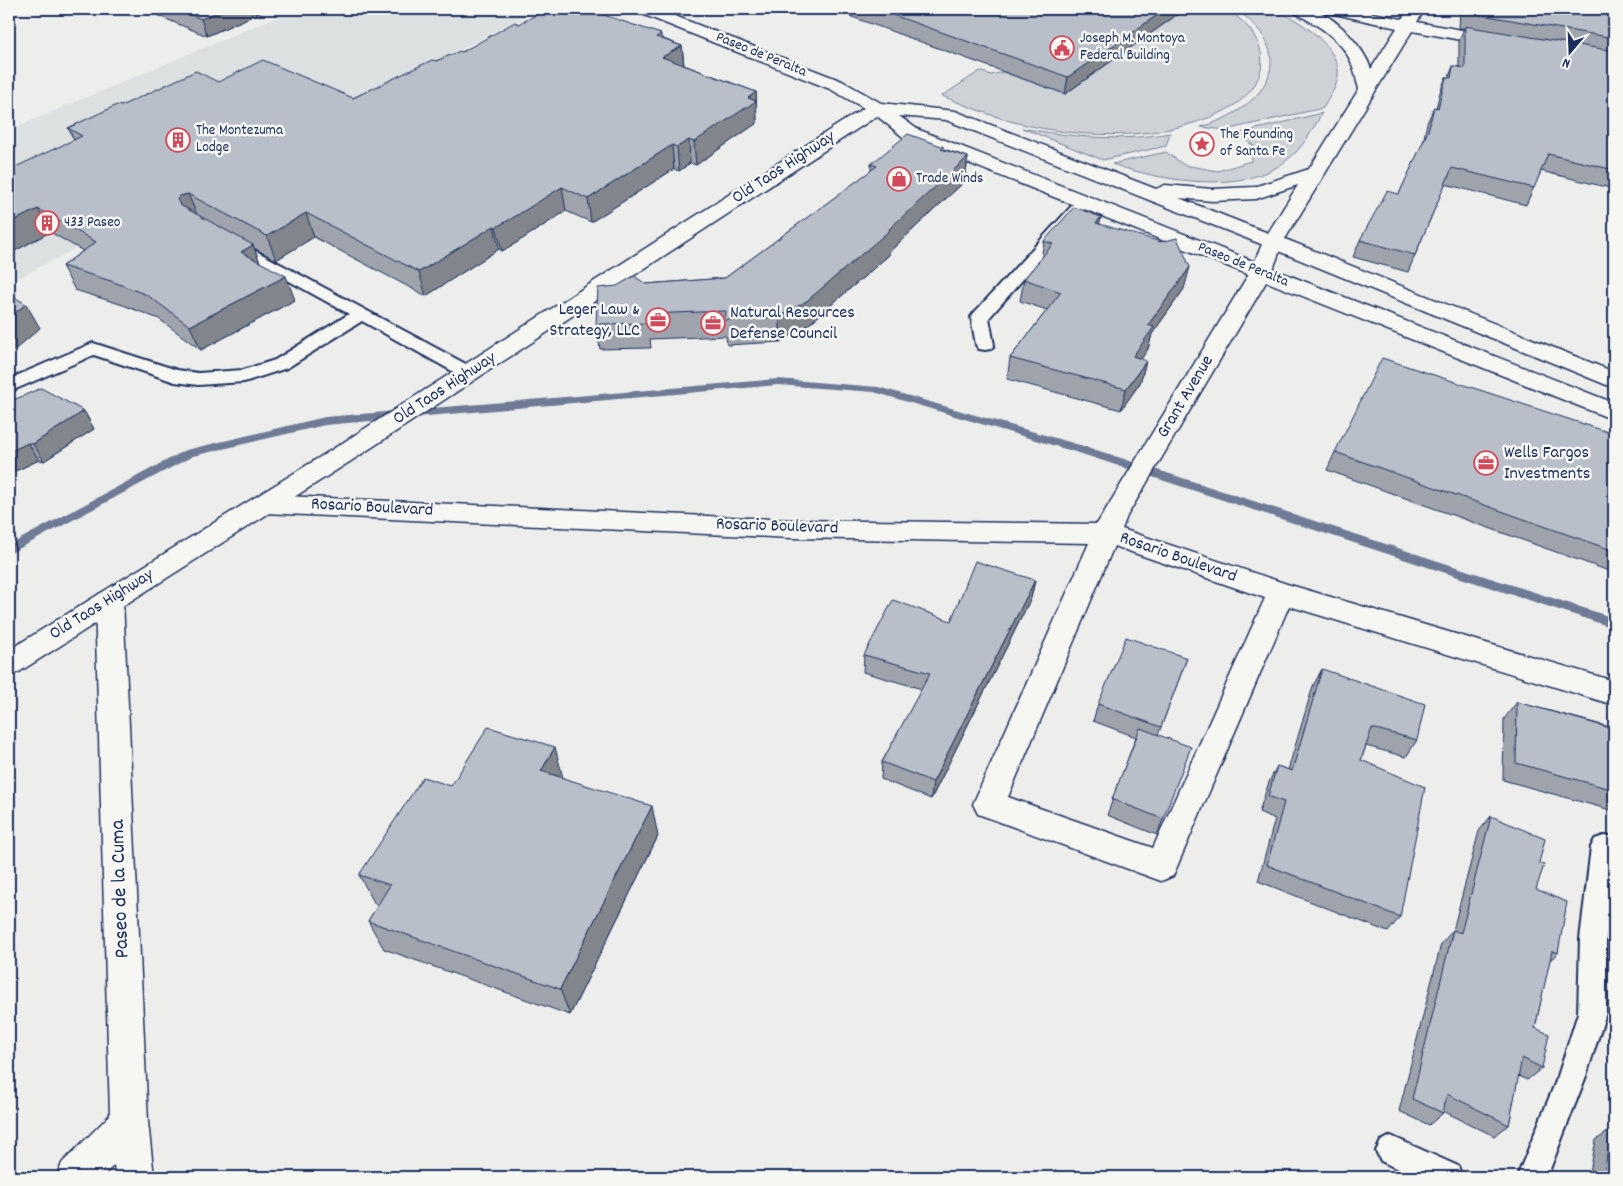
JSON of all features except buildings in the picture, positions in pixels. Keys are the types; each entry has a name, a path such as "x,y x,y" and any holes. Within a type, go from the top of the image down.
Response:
{"street":[{"path":"1299,9 1336,32 1348,42 1358,56 1367,88"},
{"path":"1332,9 1406,25 1519,45"},
{"name":"Grant Avenue","path":"1281,593 1161,866 990,804 1111,525 1261,272 1273,242 1417,9"},
{"name":"Paseo de Peralta","path":"653,10 836,85 877,108 910,133 1614,412"},
{"name":"Paseo de Peralta","path":"877,108 949,115 1273,242 1614,381"},
{"name":"Old Taos Highway","path":"9,664 342,455 877,108"},
{"path":"1116,180 1158,191 1212,195 1256,193 1315,173"},
{"name":"Rosario Boulevard","path":"264,504 792,529 1111,525 1281,593 1614,694"},
{"name":"Paseo de la Cuma","path":"109,600 129,1122 135,1177"},
{"path":"76,1177 129,1122"}],"lane":[{"path":"985,345 980,317 1083,202"},
{"path":"214,233 362,314 464,376"},
{"path":"9,386 93,349 176,376 198,379 244,376 281,364 362,314"},
{"path":"1532,1177 1572,1076 1592,1013 1593,939 1611,849"},
{"path":"1391,1151 1447,1177"}],"shaded area":[{"path":"1220,8 1236,16 1246,25 1258,43 1261,67 1258,78 1244,97 1222,112 1197,122 1170,129 1114,135 1085,134 1029,126 1003,119 942,96 980,71 991,75 1003,72 1065,94 1160,9"},
{"path":"295,9 539,9 9,283 9,130"},
{"path":"1251,9 1277,11 1310,30 1329,49 1335,59 1338,69 1336,84 1323,108 1225,130 1201,127 1223,119 1242,108 1257,95 1267,80 1271,63 1268,46 1258,28 1238,11"},
{"path":"1322,113 1307,139 1292,156 1268,172 1247,178 1201,182 1154,175 1112,164 1166,152 1184,165 1218,171 1251,161 1254,146 1236,134"},
{"path":"1022,128 1058,134 1114,138 1170,133 1166,146 1103,160"}],"waterway":[{"path":"9,550 190,453 325,421 778,382 874,389 1086,451 1614,623"}],"place":[{"name":"Joseph M. Montoya Federal Building","path":"1062,48"},
{"name":"The Montezuma Lodge","path":"178,140"},
{"name":"The Founding of Santa Fe","path":"1202,144"},
{"name":"Trade Winds","path":"899,179"},
{"name":"433 Paseo","path":"47,223"},
{"name":"Leger Law & Strategy, LLC","path":"658,320"},
{"name":"Natural Resources Defense Council","path":"713,323"},
{"name":"Wells Fargos Investments","path":"1486,463"}]}
